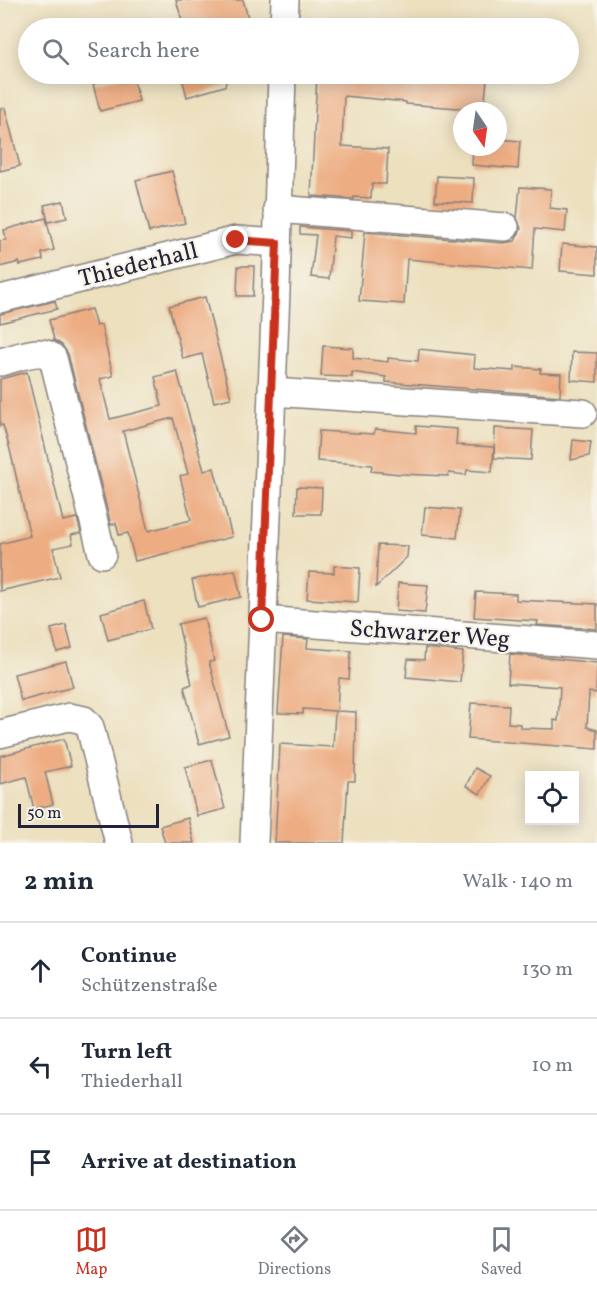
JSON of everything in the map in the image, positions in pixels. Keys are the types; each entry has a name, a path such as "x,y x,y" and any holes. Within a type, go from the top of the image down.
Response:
{"street":[{"path":"284,18 285,0"},
{"path":"254,843 282,84"},
{"path":"277,209 505,227"},
{"name":"Thiederhall","path":"0,299 236,240 277,243"},
{"path":"0,362 41,352 53,358 102,554"},
{"path":"272,392 583,413"},
{"name":"Schwarzer Weg","path":"262,620 597,645"},
{"path":"0,734 69,717 84,720 90,728 119,843"}],"building":[{"path":"176,0 243,0 248,18 181,18"},
{"path":"93,84 135,84 139,101 100,111"},
{"path":"184,84 226,84 225,86 187,97"},
{"path":"317,84 487,84 485,102 453,102 453,108 344,96 342,146 388,149 386,184 372,184 371,198 354,197 354,199 311,196"},
{"path":"5,108 20,166 0,171 0,109"},
{"path":"507,140 520,141 518,169 472,165 472,156 507,156"},
{"path":"172,171 185,223 149,232 136,180"},
{"path":"437,176 474,178 473,203 435,201"},
{"path":"520,187 551,189 550,208 567,210 565,232 535,229 532,270 407,259 404,304 359,301 365,232 504,243 515,241 521,229 517,218"},
{"path":"63,201 67,218 48,222 44,205"},
{"path":"46,218 54,250 42,253 43,260 20,265 19,262 0,267 0,241 6,240 4,230"},
{"path":"300,227 351,231 351,238 333,236 329,279 311,277 316,235 300,234"},
{"path":"562,244 597,247 597,274 560,271"},
{"path":"238,266 254,266 253,296 237,296"},
{"path":"205,297 231,398 214,402 202,354 183,359 169,306"},
{"path":"55,301 57,309 0,323 0,314"},
{"path":"91,309 96,326 101,325 113,376 100,379 110,419 162,406 155,377 177,371 204,471 214,468 232,537 135,561 128,533 119,535 116,523 111,525 68,354 62,345 54,340 49,320","holes":["173,418 188,474 180,476 191,520 148,531 123,431"]},
{"path":"323,346 353,348 353,358 388,362 388,358 418,361 419,349 475,355 474,368 515,371 515,367 541,369 540,373 561,374 560,396 386,382 386,377 352,372 352,377 321,376"},
{"path":"572,352 597,353 597,382 571,380"},
{"path":"27,372 63,521 77,518 81,533 71,535 73,544 53,548 60,577 0,591 0,544 30,536 10,450 3,425 0,426 0,379"},
{"path":"416,426 457,429 456,445 494,447 492,472 467,470 466,475 449,473 448,476 400,474 371,471 372,465 317,461 319,431 374,434 375,429 416,433"},
{"path":"495,428 533,430 531,460 494,458"},
{"path":"573,440 591,442 589,456 571,460"},
{"path":"297,487 322,488 321,514 296,514"},
{"path":"425,507 460,510 457,538 422,535"},
{"path":"378,545 408,546 407,557 376,587"},
{"path":"334,566 360,568 358,602 307,599 309,572 334,573"},
{"path":"235,570 241,597 198,607 192,580"},
{"path":"398,583 428,585 425,613 396,611"},
{"path":"476,592 516,594 516,600 597,604 597,629 537,625 538,621 474,617"},
{"path":"144,601 151,629 108,640 101,613"},
{"path":"204,618 214,661 209,662 229,736 199,744 184,687 192,684 178,624"},
{"path":"66,625 72,648 57,652 51,629"},
{"path":"283,637 308,639 307,648 351,651 349,679 339,678 337,711 356,712 355,781 348,781 344,843 275,843 280,744 333,747 335,711 303,709 303,714 278,713"},
{"path":"425,648 463,652 460,682 406,677 408,659 424,660"},
{"path":"510,654 597,663 596,693 589,692 587,727 597,730 597,749 468,739 471,703 509,705 508,723 520,724 520,728 554,729 554,720 558,721 560,687 508,683"},
{"path":"66,661 73,687 21,701 14,674"},
{"path":"64,739 71,766 45,772 53,804 34,809 26,777 0,784 0,756"},
{"path":"212,760 225,809 197,816 185,767"},
{"path":"475,768 490,776 480,794 466,786"},
{"path":"188,818 194,843 165,843 160,826"}],"route":[{"path":"236,240 277,243 262,620"}]}
